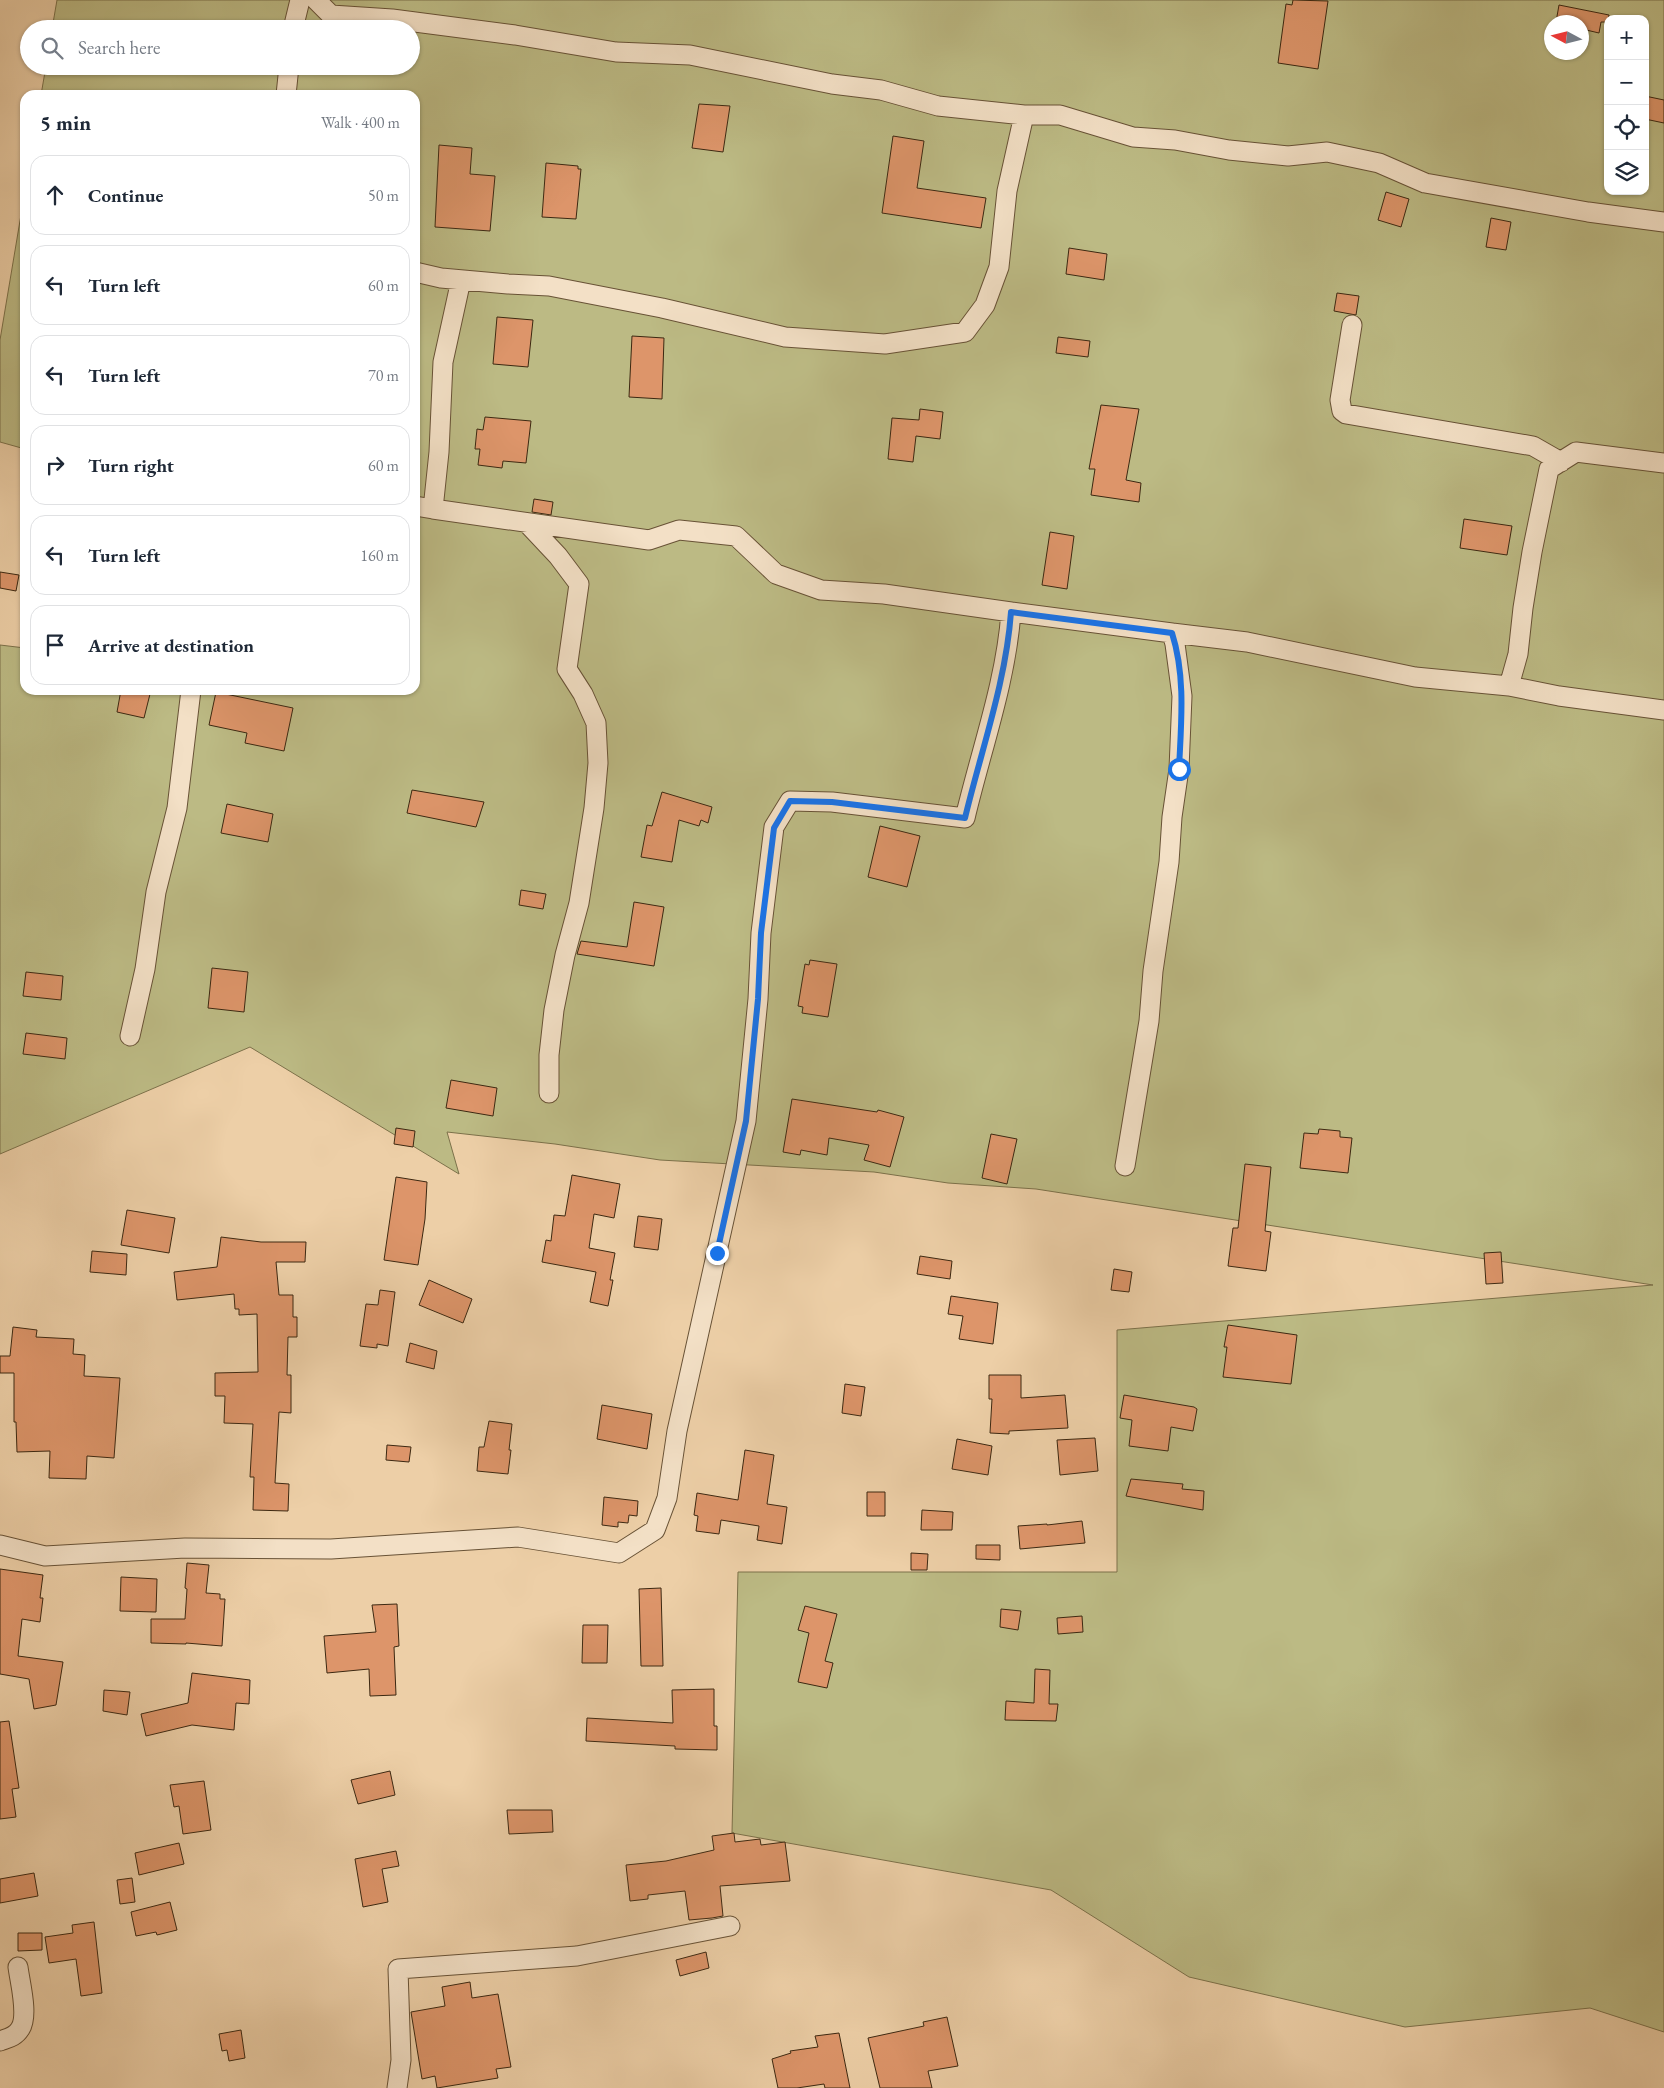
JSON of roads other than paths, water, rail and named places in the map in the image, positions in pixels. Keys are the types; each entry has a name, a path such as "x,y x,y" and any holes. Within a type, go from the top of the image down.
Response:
{"street":[{"path":"295,20 300,0"},
{"path":"316,0 331,15 400,20"},
{"path":"420,23 515,35 616,52 690,55 832,84 881,90 938,106 1024,115 1060,115 1133,137 1175,140 1229,150 1288,156 1327,152 1379,163 1425,183 1588,212 1664,222"},
{"path":"287,90 288,75"},
{"path":"420,273 460,280 549,286 662,308 784,337 885,344 965,332 985,305 998,267 1008,192 1024,115"},
{"path":"460,280 443,362 439,452 424,508 648,540 679,530 736,536 776,574 821,590 884,594 1246,642 1415,677 1508,686 1559,696 1664,710"},
{"path":"1352,325 1340,400 1342,411 1346,414 1533,446 1561,462"},
{"path":"1508,686 1518,654 1530,561 1549,469 1576,452 1664,463"},
{"path":"526,523 558,556 579,584 567,669 584,694 596,723 598,763 594,808 579,903 565,956 554,1010 549,1055 549,1092"},
{"path":"0,1545 45,1556 185,1548 331,1549 518,1537 619,1553 655,1530 667,1498 677,1430 746,1121 758,999 761,933 774,828 790,801 832,802 965,818 995,703 1010,635 1011,612"},
{"path":"1125,1166 1149,1021 1152,971 1169,862 1172,816 1179,769 1182,696 1172,633"},
{"path":"130,1036 145,969 156,892 177,808 190,695"},
{"path":"397,2088 401,2060 398,1969 577,1956 730,1926"},
{"path":"0,2041 13,2037 21,2029 24,2012 18,1967"}]}
